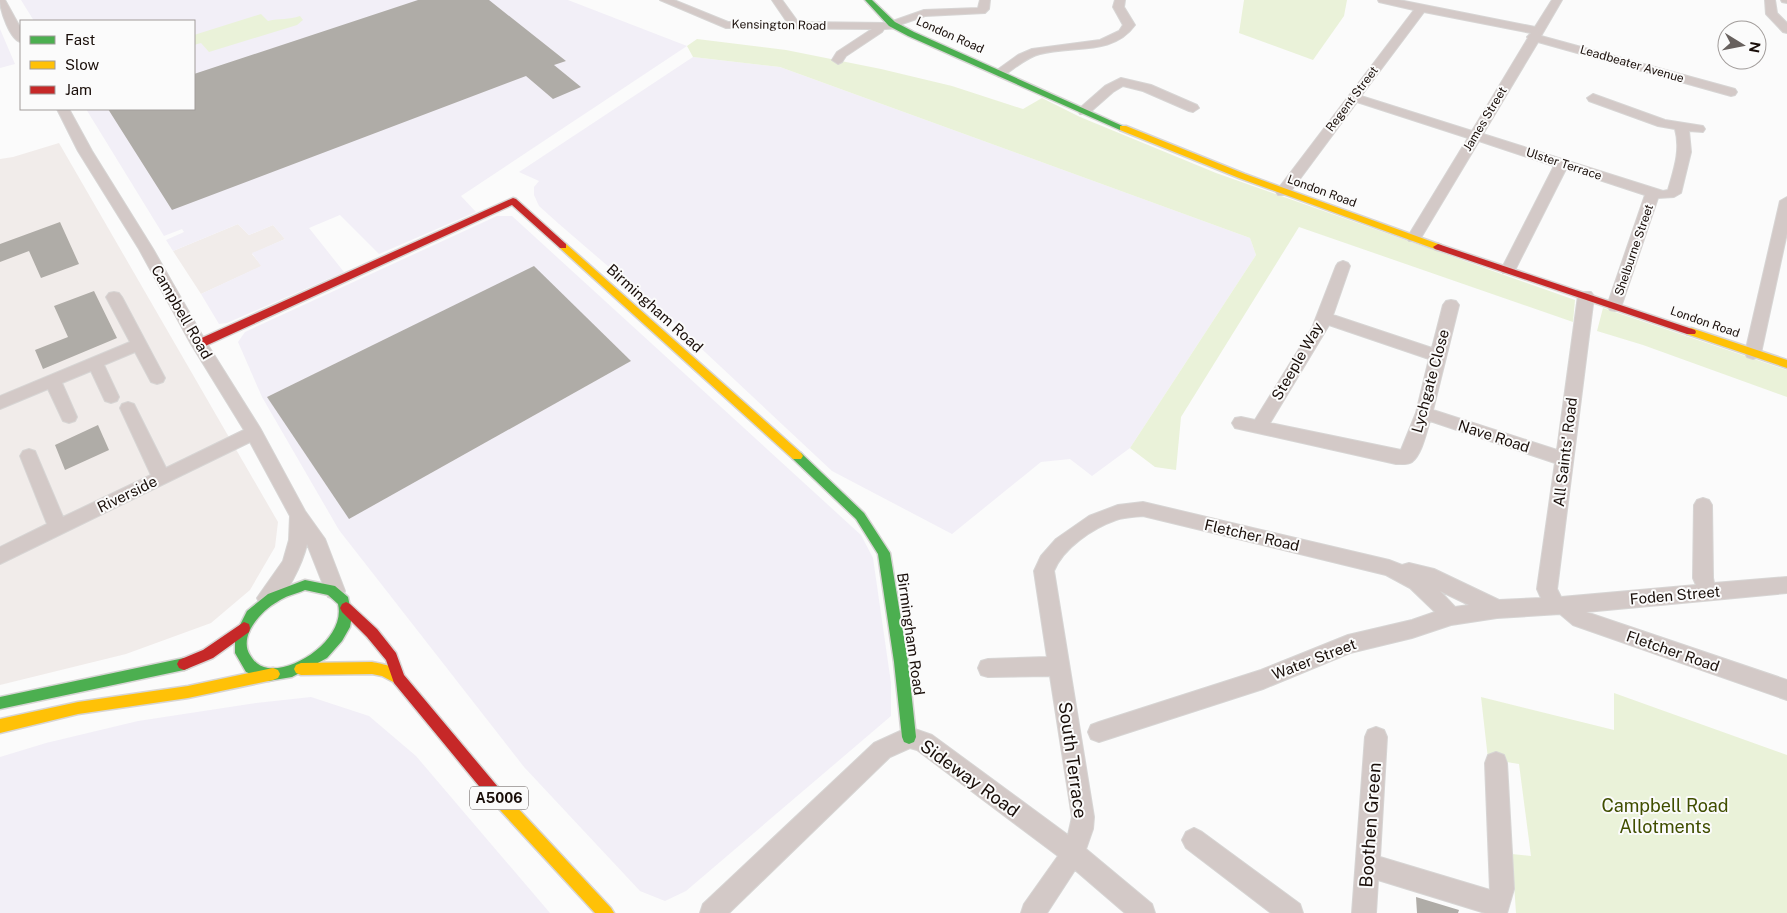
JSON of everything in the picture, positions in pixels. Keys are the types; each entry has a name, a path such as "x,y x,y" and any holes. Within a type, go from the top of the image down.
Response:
{"main road":[{"name":"London Road","path":"868,0 895,25 1165,146 1284,192 1414,238 1787,364"},
{"name":"Birmingham Road","path":"199,344 512,201 829,485 865,520 878,539 884,554 901,662 909,736"},
{"path":"322,586 335,591 341,596 346,608 347,620 338,639 325,654 301,669 282,674 264,674 248,666 240,655 239,640 244,628 256,611 277,595 295,588 322,586"},
{"name":"A5006","path":"346,608 372,633 391,657 398,678"},
{"path":"0,704 178,668 208,654 244,628"},
{"name":"A5006","path":"301,669 372,668 384,670 398,678 482,780 606,913"},
{"path":"0,726 78,708 188,692 273,674"}],"street":[{"name":"Kensington Road","path":"665,0 690,4 726,25 878,27 895,25 924,13 971,12"},
{"path":"777,0 795,26"},
{"path":"960,0 971,12 984,9 985,0"},
{"path":"999,73 1033,52 1088,45 1120,36 1126,32 1129,25 1126,17 1119,9 1118,4 1120,0"},
{"name":"Leadbeater Avenue","path":"1383,0 1421,8 1466,13 1732,92"},
{"name":"James Street","path":"1414,238 1557,0"},
{"path":"1770,0 1772,14 1787,30"},
{"path":"0,1 20,37"},
{"name":"Regent Street","path":"1284,192 1421,8"},
{"path":"838,60 841,54 878,30 878,27"},
{"path":"1084,111 1109,89 1121,82 1147,88 1193,108"},
{"name":"Ulster Terrace","path":"1353,97 1653,193"},
{"path":"1596,102 1681,127 1699,129"},
{"name":"Campbell Road","path":"63,110 85,151 146,249 199,344 254,433 299,516 318,545 335,591"},
{"name":"Shelburne Street","path":"1615,306 1653,193 1663,195 1674,192 1686,151 1681,127"},
{"path":"1508,270 1562,164"},
{"path":"1753,353 1787,201"},
{"name":"Steeple Way","path":"1259,427 1320,328 1343,266"},
{"name":"All Saints' Road","path":"1559,606 1547,589 1586,296"},
{"path":"114,298 157,378"},
{"name":"Lychgate Close","path":"1259,427 1396,457 1406,457 1412,448 1424,413 1451,305"},
{"path":"1323,317 1437,356"},
{"path":"0,403 139,344"},
{"path":"95,363 111,397"},
{"path":"53,381 69,417"},
{"path":"128,408 162,478"},
{"name":"Nave Road","path":"1424,413 1564,459"},
{"path":"1241,423 1259,427"},
{"name":"Riverside","path":"0,556 254,433"},
{"path":"29,456 58,528"},
{"path":"1703,505 1703,578 1708,593"},
{"name":"Fletcher Road","path":"1116,513 1143,509 1389,568 1427,575 1497,609"},
{"name":"South Terrace","path":"1033,913 1072,852 1083,830 1083,817 1044,571 1046,561 1076,534 1100,519 1116,513"},
{"name":"Campbell Road","path":"256,611 278,586 293,562 300,537 299,516"},
{"name":"Fletcher Road","path":"1389,568 1411,577 1428,589 1451,616"},
{"name":"Foden Street","path":"1559,606 1787,585"},
{"name":"Water Street","path":"1099,732 1263,678 1348,644 1412,629 1451,616 1497,609 1559,606"},
{"name":"Fletcher Road","path":"1559,606 1580,619 1787,690"},
{"path":"988,668 1058,666"},
{"name":"Sideway Road","path":"712,913 882,750 909,736 924,742 1072,852 1143,913"},
{"name":"Boothen Green","path":"1364,913 1376,737"},
{"path":"1366,865 1498,905 1502,889 1496,763"},
{"path":"1194,840 1291,913"}],"shaded area":[{"path":"21,0 568,0 687,46 461,196 476,212 379,254 340,215 309,228 344,272 227,323 219,324 201,294 261,266 252,253 285,239 273,225 249,235 238,224 173,251 166,240 184,232 182,229 164,236 87,110 195,110 195,20 33,20"},
{"path":"0,29 15,64 0,68"},
{"path":"693,57 780,67 1250,238 1256,255 1130,448 1092,476 1070,459 1041,462 952,534 832,471 674,323 539,206 534,195 534,187 539,181 519,172"},
{"path":"59,143 278,522 275,547 250,590 211,623 126,654 0,685 0,159"},
{"path":"497,216 512,216 861,535 873,558 891,683 891,716 686,891 665,901 640,891 524,767 339,530 262,397 238,342 245,332"},
{"path":"238,224 249,235 273,225 285,239 252,254 262,266 201,294 173,251"},
{"path":"311,697 369,716 416,756 550,913 0,913 0,757 46,743 138,721 256,703"}],"green space":[{"path":"1244,0 1347,0 1344,16 1313,60 1239,33"},
{"path":"261,14 268,21 300,16 303,20 297,25 209,52 201,43 195,45 195,35"},
{"path":"697,39 786,50 881,69 952,86 1023,109 1042,98 1080,117 1216,173 1575,300 1573,322 1299,227 1181,417 1176,470 1155,467 1130,448 1256,255 1250,238 780,67 693,57 687,46"},
{"path":"1603,308 1787,370 1787,397 1643,345 1597,331"},
{"name":"Campbell Road Allotments","path":"1614,693 1787,755 1787,913 1516,913 1512,854 1531,856 1519,764 1488,759 1481,697 1614,730"}],"building":[{"path":"418,0 489,0 566,61 554,65 581,87 553,99 526,76 172,210 109,110 195,110 195,74"},
{"path":"60,222 79,264 41,278 29,251 0,262 0,244"},
{"path":"534,266 631,361 349,519 267,397"},
{"path":"94,291 117,338 43,369 35,350 68,337 54,306"},
{"path":"98,425 109,450 65,470 55,445"},
{"path":"1416,897 1459,910 1458,913 1417,913"}],"traffic: fast":[{"path":"868,0 892,24 911,34 1123,128"},
{"path":"797,456 860,516 884,553 901,662 909,737"},
{"path":"305,585 331,590 344,601 345,621 338,637 322,654 292,671 268,674 251,668 242,653 242,635 252,615 272,598 305,585"},
{"path":"0,703 184,664"}],"traffic: slow":[{"path":"1123,128 1242,176 1438,247"},
{"path":"563,246 797,456"},
{"path":"1691,332 1787,364"},
{"path":"301,669 372,668 384,670 399,679"},
{"path":"0,726 78,708 188,692 273,674"},
{"path":"493,792 606,913"}],"traffic: jam":[{"path":"199,344 513,201 563,246"},
{"path":"1438,247 1691,332"},
{"path":"346,608 372,633 391,657 399,679 493,792"},
{"path":"184,664 208,654 244,628"}]}
